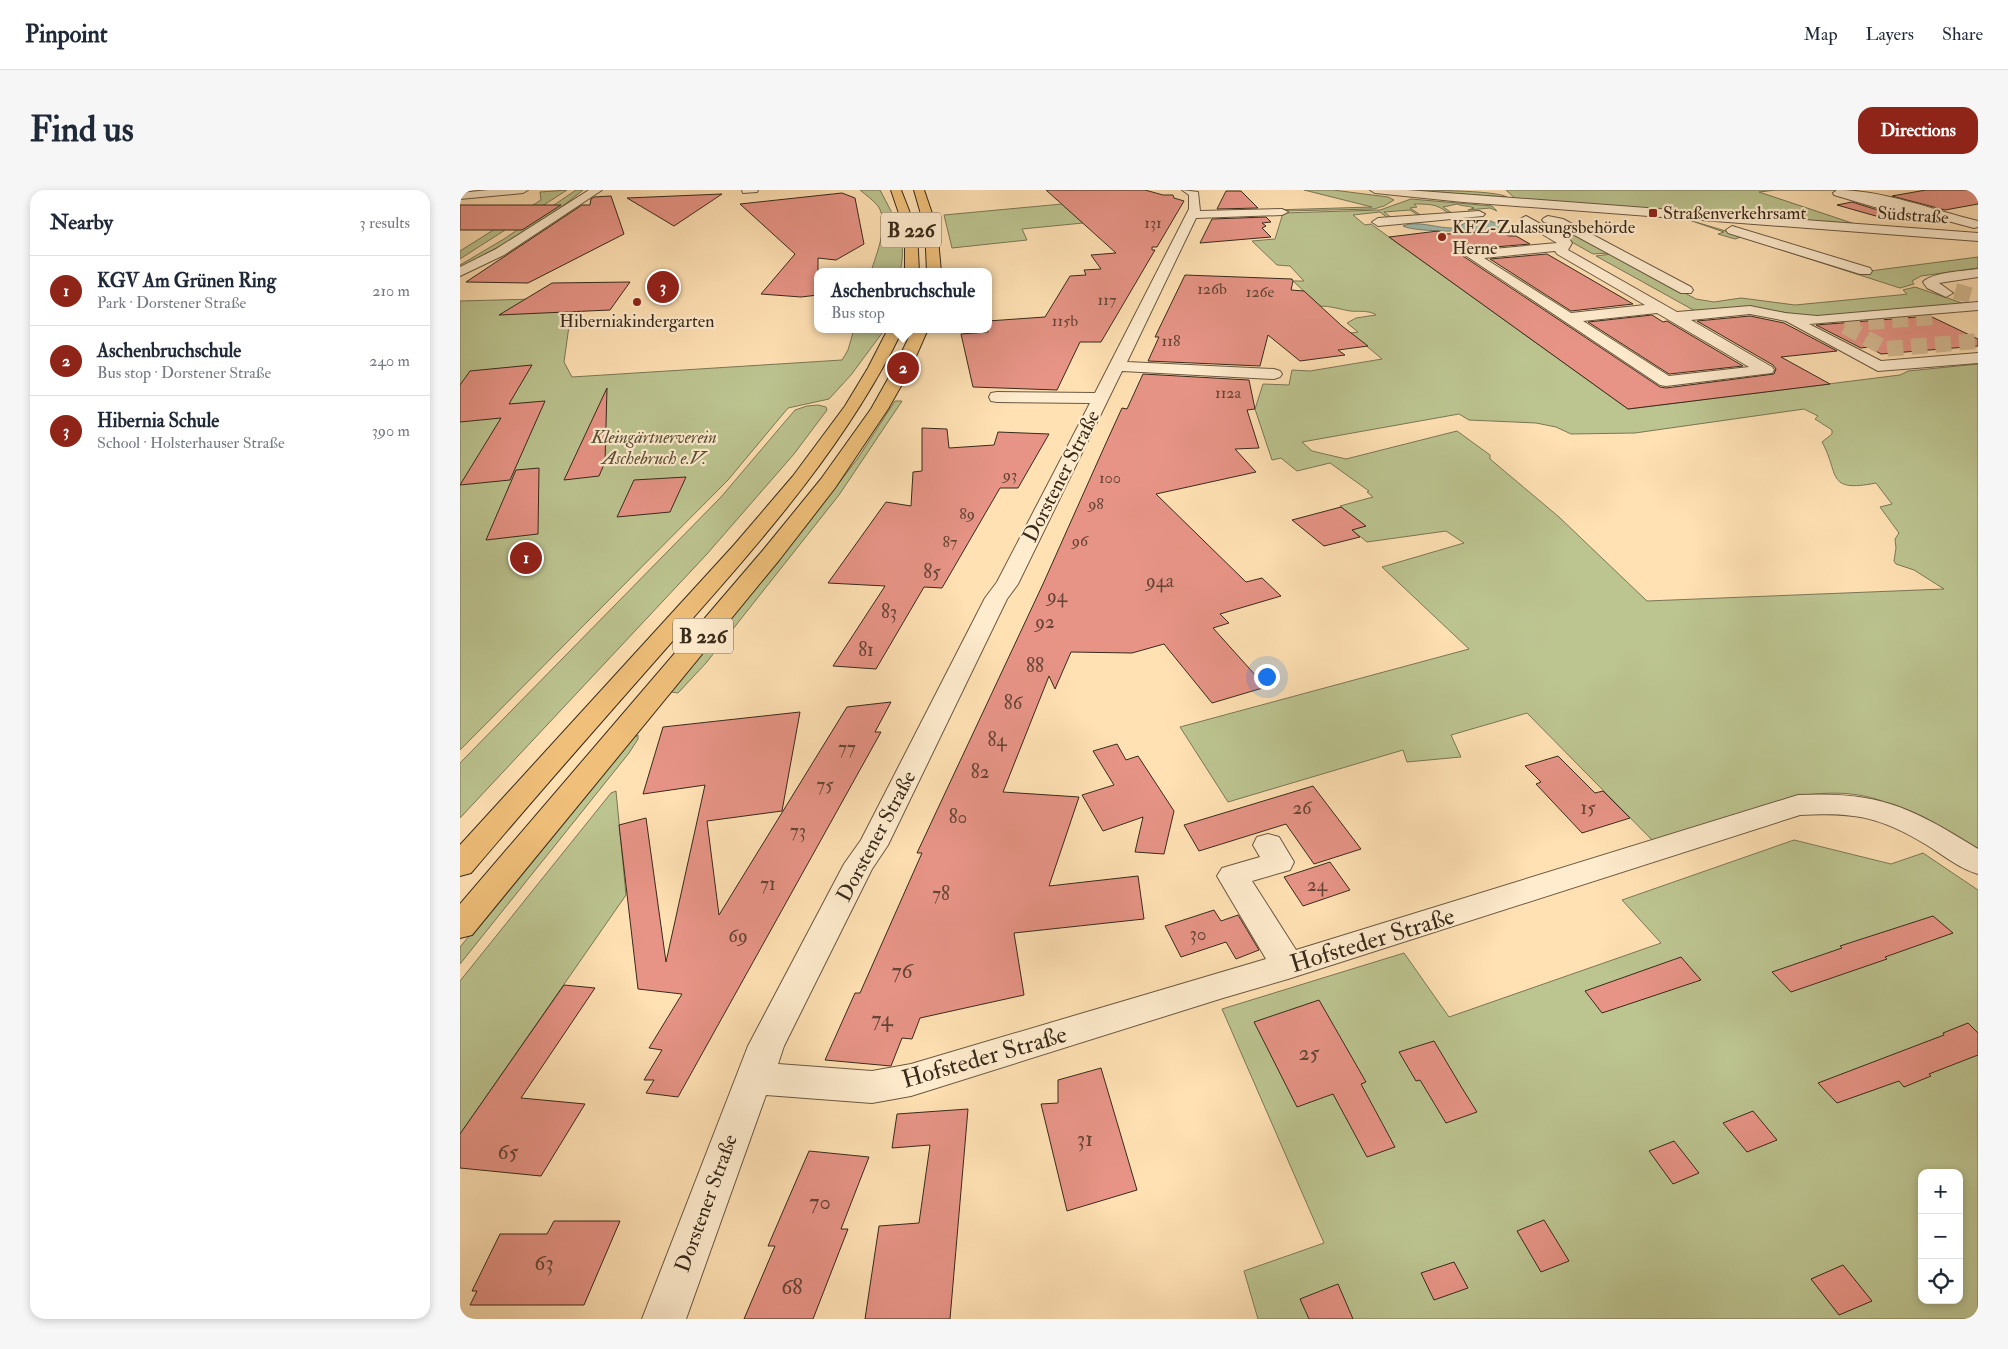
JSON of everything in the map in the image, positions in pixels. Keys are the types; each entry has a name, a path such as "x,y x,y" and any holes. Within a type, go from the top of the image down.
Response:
{"main road":[{"name":"B 226","path":"896,190 911,231 912,268"},
{"name":"B 226","path":"919,190 931,228 934,268"},
{"name":"B 226","path":"460,865 731,561 803,474 858,400 885,354 894,333"},
{"name":"B 226","path":"460,926 819,496 883,404 904,368 919,333"}],"street":[{"path":"460,196 522,190"},
{"path":"460,272 500,252 596,190"},
{"name":"Südstraße","path":"1375,190 1511,207 1697,216 1978,237"},
{"path":"1916,208 1898,211 1838,193 1859,193 1916,208 1978,225"},
{"path":"1190,202 1282,212"},
{"name":"Dorstener Straße","path":"664,1319 766,1046 859,864 873,845 996,598 1006,584 1100,398 1190,202"},
{"path":"1378,222 1511,207 1526,220 1566,243 1561,251 1766,370 1666,381 1570,318 1506,279 1472,255 1564,246"},
{"name":"Südstraße","path":"1697,216 1701,221 1865,270"},
{"path":"1526,220 1545,219 1559,222 1686,290"},
{"path":"1962,221 1978,221"},
{"path":"1946,291 1931,284 1932,280 1978,273"},
{"path":"1676,317 1750,310 1785,317 1817,320 1976,301"},
{"path":"1570,318 1660,308"},
{"path":"1932,317 1978,313"},
{"path":"1785,317 1878,366 1978,358"},
{"path":"1116,366 1274,374"},
{"path":"997,397 1100,398"},
{"name":"Hofsteder Straße","path":"753,1078 872,1087 911,1080 1214,986 1288,966 1798,805 1848,804 1890,813 1914,824 1978,863"},
{"path":"1268,846 1279,862 1233,876 1288,966"}],"green space":[{"path":"567,190 460,259 460,251 541,200 540,192"},
{"path":"576,190 583,190 539,222 460,268 460,265 504,239"},
{"path":"860,190 880,190 891,210 901,239 901,268 872,268 881,239 883,221 878,206"},
{"path":"1304,190 1333,190 1388,197 1394,200 1374,209 1208,212 1372,207"},
{"path":"1398,190 1473,192 1507,197"},
{"path":"1506,190 1776,190 1759,192 1858,225 1518,201"},
{"path":"1411,199 1492,206 1497,211 1490,208 1468,210 1474,208 1457,204 1443,207 1452,213 1434,205 1414,204 1417,207 1410,208 1422,216 1410,210 1384,212 1392,218 1388,218 1380,212 1353,215 1365,225 1371,224 1628,409 1900,375 1908,371 1978,364 1978,857 1882,801 1859,795 1836,793 1812,794 1789,798 1655,843 1527,713 1451,735 1461,757 1407,762 1403,750 1228,802 1180,727 1469,649 1382,567 1464,543 1446,531 1367,542 1352,530 1365,526 1340,506 1373,497 1367,492 1369,491 1330,463 1297,471 1281,458 1272,460 1255,409 1263,384 1289,385 1292,370 1310,371 1382,359 1351,333 1358,332 1347,323 1356,318 1375,314 1320,306 1293,281 1304,281 1290,266 1277,265 1252,241 1275,239 1283,213 1380,210","holes":["1804,409 1818,416 1815,419 1832,430 1832,434 1822,442 1834,472 1841,483 1849,485 1876,483 1892,504 1880,507 1899,533 1895,539 1894,561 1896,564 1914,570 1944,589 1647,601 1559,517 1490,459 1490,455 1457,431 1346,459 1312,451 1302,442 1459,414 1469,420 1536,423 1556,427 1571,434 1635,433"]},
{"path":"1062,204 1083,223 1022,229 1027,240 952,248 944,215"},
{"path":"1689,220 1862,272 1978,257 1978,268 1921,276 1912,281 1914,284 1900,288 1741,237 1735,239 1718,234 1724,232"},
{"path":"1545,222 1556,223 1609,253 1593,254 1540,224"},
{"path":"1612,254 1696,299 1714,302 1741,298 1795,305 1907,294 1903,290 1915,287 1965,304 1825,316 1800,315 1756,308 1697,312 1596,256"},
{"name":"Kleingärtnerverein Aschebruch e.V.","path":"572,298 565,326 569,326 564,362 572,377 842,360 848,350 853,333 882,333 851,375 829,399 788,408 728,480 460,750 460,301"},
{"path":"895,401 902,401 839,495 706,663 678,693 671,692 826,500 858,458"},
{"path":"818,405 826,407 827,410 794,454 707,554 460,818 460,763 721,497 795,410"},
{"path":"638,735 638,739 629,753 460,964 460,947 632,739"},
{"path":"616,791 626,895 460,1134 460,981 611,793"},
{"path":"1794,840 1891,864 1923,853 1978,890 1978,1319 1258,1319 1244,1271 1324,1243 1222,1009 1404,953 1449,1017 1661,943 1622,900"}],"shaded area":[{"path":"1477,220 1491,221 1505,228 1454,231 1422,230 1403,226 1420,224 1451,228"}],"building":[{"path":"1046,190 1145,190 1163,195 1173,195 1174,198 1184,201 1157,247 1152,247 1152,250 1155,250 1101,342 1080,342 1057,390 973,387 961,334 992,333 992,321 1045,317 1070,276 1086,275 1084,270 1101,269 1091,255 1116,253"},
{"path":"1926,190 1978,190 1978,204 1945,210 1892,196"},
{"path":"1226,191 1241,191 1258,208 1217,209"},
{"path":"842,193 855,198 864,244 836,260 818,258 818,268 814,268 814,295 801,297 761,294 795,254 740,204"},
{"path":"722,194 674,226 627,198"},
{"path":"611,196 624,234 528,283 466,282 582,205 590,205 591,199 594,197"},
{"path":"1852,202 1897,216 1918,215 1890,220 1837,205"},
{"path":"460,205 561,205 522,230 460,230"},
{"path":"1266,217 1271,222 1262,223 1266,226 1262,228 1271,237 1200,243 1212,219"},
{"path":"1438,231 1446,234 1500,231 1509,236 1516,236 1530,244 1471,249 1463,256 1660,387 1666,388 1774,374 1776,369 1773,365 1697,321 1750,316 1784,323 1837,351 1781,357 1830,384 1628,409 1389,237"},
{"path":"1547,254 1633,304 1571,311 1490,259"},
{"path":"1185,275 1292,279 1291,290 1304,291 1342,326 1368,346 1338,350 1345,355 1300,361 1268,335 1260,366 1148,361 1159,337 1155,337"},
{"path":"630,282 610,310 499,315 552,283"},
{"path":"1652,315 1663,322 1667,321 1743,366 1669,374 1588,322"},
{"path":"1930,316 1978,339 1978,346 1881,354 1869,347 1861,348 1816,325"},
{"path":"532,365 509,404 545,401 510,480 460,485 501,418 460,422 460,385 470,371"},
{"path":"1143,374 1249,380 1255,409 1247,410 1259,448 1235,449 1256,472 1156,494 1246,582 1262,578 1281,596 1220,614 1229,623 1213,628 1266,687 1212,703 1164,644 1132,653 1071,652 1055,689 1049,676 1003,792 1079,797 1049,886 1138,876 1144,919 1014,933 1024,995 920,1018 912,1039 902,1038 891,1066 825,1060 855,993 860,993 922,853 917,853 1043,584 1122,408 1127,409"},
{"path":"607,388 605,462 599,476 564,480"},
{"path":"922,428 947,429 949,448 994,445 998,432 1049,434 1018,488 1000,488 942,588 924,587 876,669 833,666 885,586 828,583 886,502 911,506 913,472 922,471"},
{"path":"539,468 538,534 486,540 516,470"},
{"path":"686,477 670,512 617,517 634,480"},
{"path":"1341,507 1366,526 1352,530 1360,537 1324,546 1292,520"},
{"path":"891,702 875,732 881,732 678,1097 646,1093 654,1080 644,1080 662,1050 649,1048 682,994 638,989 619,825 646,818 666,962 705,785 643,794 663,727 800,712 782,811 707,821 719,915 847,707"},
{"path":"1117,744 1126,760 1138,756 1174,811 1164,854 1135,852 1143,817 1103,831 1082,795 1114,785 1093,751"},
{"path":"1558,756 1595,793 1603,791 1630,818 1582,833 1536,784 1541,782 1525,766"},
{"path":"1313,786 1361,849 1314,864 1286,824 1199,851 1184,825"},
{"path":"1330,862 1350,890 1303,906 1284,877"},
{"path":"1214,910 1221,921 1238,915 1259,950 1236,959 1226,942 1181,957 1165,926"},
{"path":"1933,916 1953,933 1885,957 1887,959 1791,992 1772,972 1842,948 1840,946"},
{"path":"1681,957 1701,980 1602,1013 1585,991"},
{"path":"564,985 595,988 521,1098 585,1104 541,1176 460,1168 460,1134"},
{"path":"1319,1000 1366,1082 1361,1084 1395,1147 1367,1157 1333,1094 1297,1107 1254,1022"},
{"path":"1968,1023 1978,1033 1978,1055 1929,1074 1931,1076 1904,1087 1899,1081 1837,1103 1818,1083 1944,1035 1943,1033"},
{"path":"1434,1041 1477,1112 1446,1123 1420,1080 1416,1081 1399,1052"},
{"path":"1101,1068 1137,1190 1067,1211 1041,1104 1058,1103 1058,1080"},
{"path":"968,1109 950,1319 865,1319 879,1226 919,1223 930,1145 892,1148 897,1114"},
{"path":"1753,1111 1777,1140 1747,1152 1723,1123"},
{"path":"1674,1141 1699,1173 1673,1184 1649,1151"},
{"path":"809,1151 869,1157 841,1229 848,1229 813,1319 744,1319 775,1246 768,1246"},
{"path":"1544,1220 1569,1261 1541,1272 1517,1231"},
{"path":"554,1221 620,1221 584,1305 470,1305 477,1291 472,1291 500,1234 547,1234"},
{"path":"1454,1262 1468,1288 1434,1300 1421,1273"},
{"path":"1843,1265 1872,1301 1839,1315 1811,1279"},
{"path":"1338,1284 1353,1319 1309,1319 1300,1299"}],"tunnel":[{"path":"1955,291 1977,297"},
{"path":"1932,317 1841,324 1886,349 1978,341"}],"place":[{"name":"Straßenverkehrsamt","path":"1653,213"},
{"name":"KFZ-Zulassungsbehörde Herne","path":"1442,237"},
{"name":"Hibernia Schule","path":"663,287"},
{"name":"Hiberniakindergarten","path":"637,302"},
{"name":"Aschenbruchschule","path":"903,368"},
{"name":"KGV Am Grünen Ring","path":"526,558"}]}
